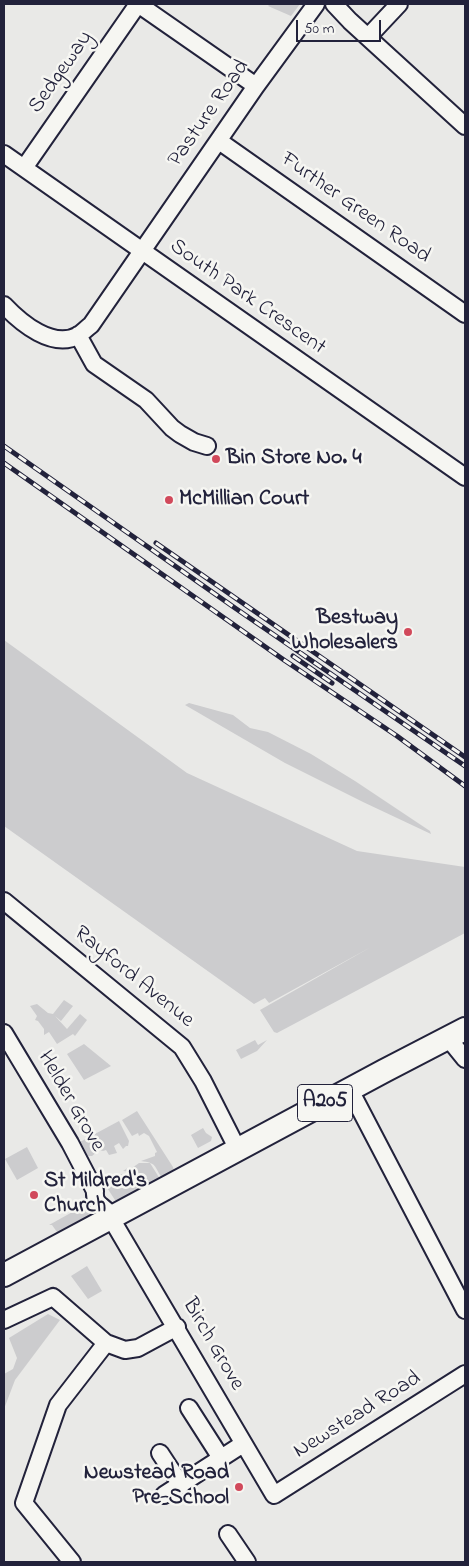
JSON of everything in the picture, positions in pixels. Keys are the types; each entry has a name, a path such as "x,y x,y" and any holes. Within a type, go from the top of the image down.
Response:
{"highway":[{"name":"A205","path":"4,1275 111,1218 231,1139 355,1098 457,1033"}],"street":[{"path":"138,4 256,86"},
{"name":"Sedgeway","path":"24,168 138,4"},
{"name":"Pasture Road","path":"78,335 91,325 256,86 316,4"},
{"path":"334,4 465,126"},
{"path":"368,37 399,4"},
{"name":"Further Green Road","path":"219,141 465,314"},
{"name":"South Park Crescent","path":"4,154 465,477"},
{"path":"4,305 11,313 44,335 56,339 68,339 78,335 94,364 146,400 180,434 207,446"},
{"name":"Rayford Avenue","path":"4,901 182,1047 203,1082 231,1139"},
{"name":"Helder Grove","path":"4,1033 70,1143 95,1192 94,1197 100,1208 106,1211 111,1218"},
{"path":"457,1033 465,1059"},
{"path":"355,1098 465,1310"},
{"name":"Birch Grove","path":"111,1218 177,1327 274,1496"},
{"path":"4,1320 52,1297 106,1343 125,1350 138,1348 177,1327"},
{"path":"72,1562 24,1503 58,1404 106,1343"},
{"name":"Newstead Road","path":"274,1496 465,1374"},
{"path":"190,1408 221,1458"},
{"path":"164,1495 243,1444"},
{"path":"160,1453 180,1485"},
{"path":"228,1534 247,1562"}],"shaded area":[{"path":"270,4 300,4 291,16 268,6"},
{"path":"4,640 187,773 357,851 465,867 465,933 277,1033 274,1032 260,1010 371,947 269,1003 265,998 254,1004 4,826"},
{"path":"189,703 233,715 250,728 268,732 311,754 430,831 431,834 285,763 185,705"},
{"path":"64,1000 73,1006 61,1021 55,1016 67,1029 80,1014 87,1020 75,1036 73,1034 57,1044 49,1032 44,1035 44,1029 35,1020 37,1016 30,1006 37,1004 48,1013 53,1014"},
{"path":"255,1040 258,1045 267,1040 257,1051 241,1059 236,1050"},
{"path":"84,1044 111,1066 84,1080 67,1054"},
{"path":"137,1111 173,1167 174,1171 162,1178 153,1164 141,1161 155,1156 157,1152 149,1136 144,1133 139,1136 138,1133 132,1136 122,1120"},
{"path":"119,1121 129,1141 128,1146 123,1149 119,1143 114,1146 117,1153 109,1155 106,1150 99,1150 92,1156 88,1156 80,1142"},
{"path":"203,1128 212,1137 211,1141 198,1148 191,1135"},
{"path":"27,1147 38,1168 17,1180 5,1159"},
{"path":"139,1163 150,1163 160,1179 120,1201 115,1200 102,1180 123,1174 128,1174 134,1178 132,1172 123,1171"},
{"path":"86,1202 93,1213 89,1216 88,1220 80,1225 76,1223 72,1225 74,1228 57,1232 52,1225 49,1225 85,1205"},
{"path":"87,1266 102,1291 88,1299 71,1276"},
{"path":"48,1314 60,1320 15,1380 4,1409 4,1374 13,1369 17,1358 9,1338"}],"railway":[{"path":"4,446 465,766"},
{"path":"4,463 284,660 397,736 465,786"},
{"path":"156,543 465,757"},
{"path":"293,656 332,683"}],"place":[{"name":"Bin Store No. 4","path":"216,459"},
{"name":"McMillian Court","path":"169,500"},
{"name":"Bestway Wholesalers","path":"408,632"},
{"name":"St Mildred's Church","path":"34,1195"},
{"name":"Newstead Road Pre-School","path":"239,1487"}]}
